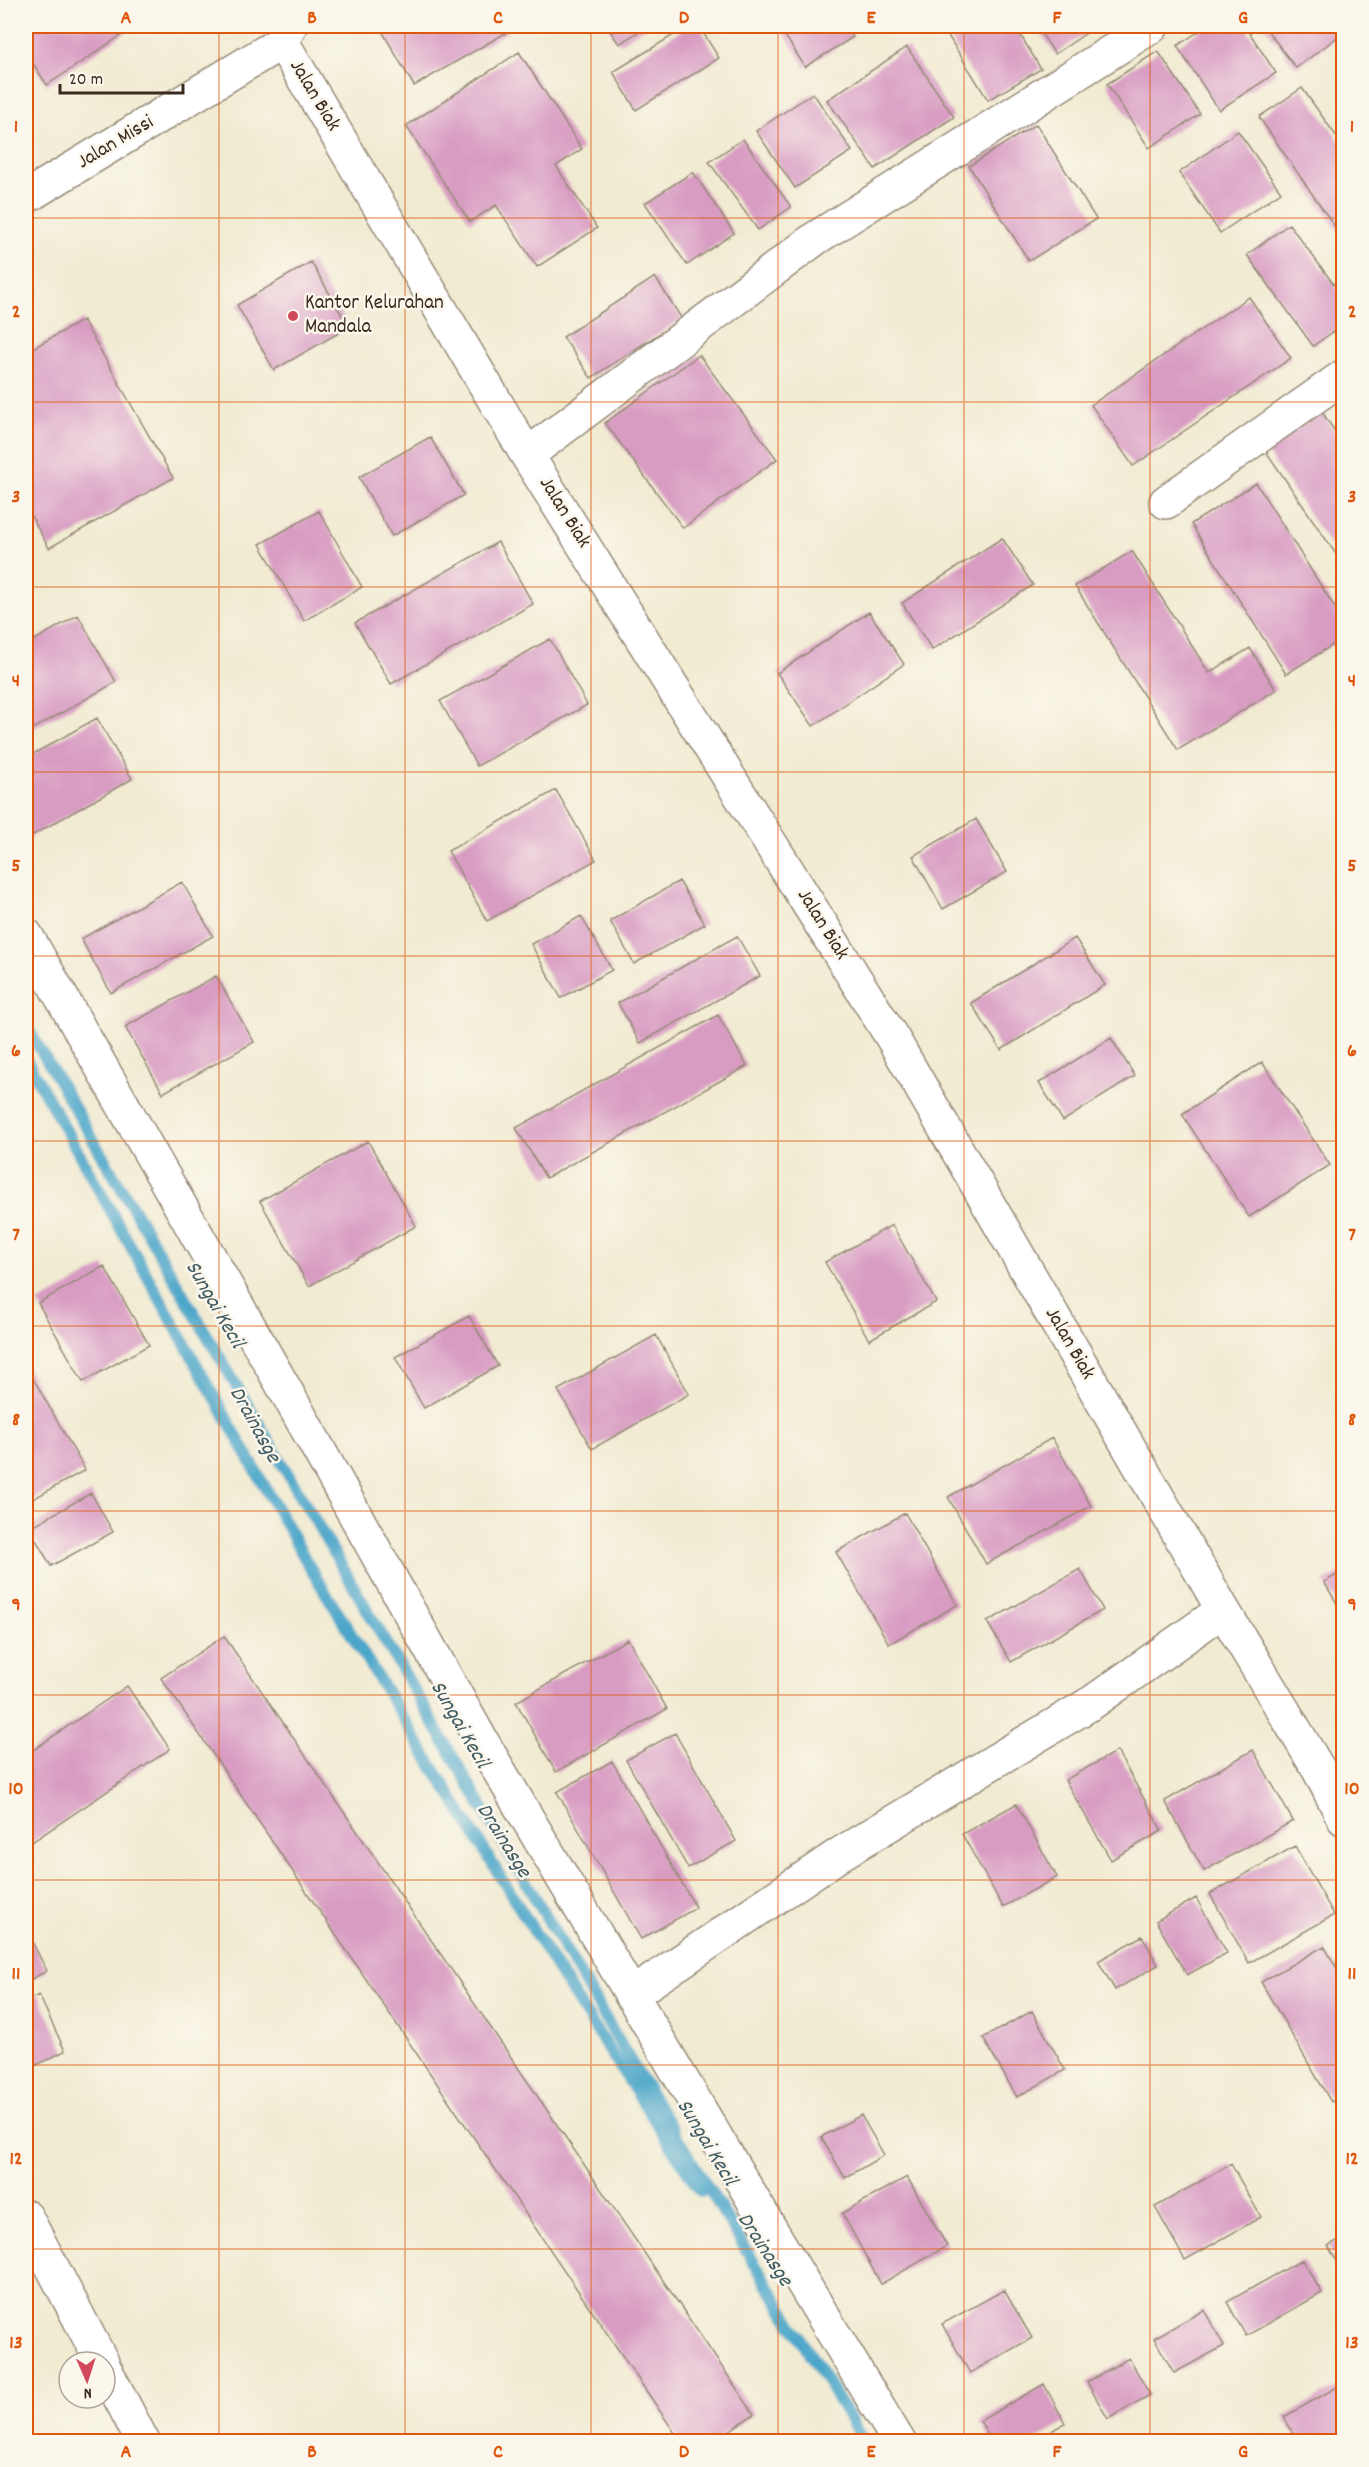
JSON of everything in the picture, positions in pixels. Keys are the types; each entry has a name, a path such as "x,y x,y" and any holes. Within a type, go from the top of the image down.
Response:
{"street":[{"path":"527,454 816,238 1152,26"},
{"name":"Jalan Biak","path":"286,34 527,454 893,1039 1223,1610 1319,1770 1344,1819"},
{"name":"Jalan Missi","path":"26,197 286,34"},
{"path":"1166,502 1344,376"},
{"path":"26,935 287,1393 481,1740 899,2442"},
{"path":"631,1995 840,1854 1093,1702 1223,1610"},
{"path":"26,2217 96,2350"},
{"path":"117,2391 143,2442"}],"building":[{"path":"26,26 127,26 129,30 47,85 26,53"},
{"path":"379,26 505,26 509,31 414,86"},
{"path":"607,26 648,26 619,44"},
{"path":"688,26 699,26 719,58 636,110 613,72"},
{"path":"779,26 846,26 853,37 805,67"},
{"path":"942,26 1015,26 1041,69 988,100"},
{"path":"1036,26 1097,26 1055,54"},
{"path":"1207,26 1245,26 1276,73 1219,110 1177,46"},
{"path":"1264,26 1341,26 1344,32 1296,68"},
{"path":"907,47 954,117 875,169 827,100"},
{"path":"1158,51 1200,114 1149,148 1107,84"},
{"path":"519,52 582,149 556,166 597,228 537,267 496,205 470,222 406,126"},
{"path":"1302,88 1344,147 1344,240 1259,117"},
{"path":"813,93 852,151 795,188 756,131"},
{"path":"1036,124 1096,219 1029,261 969,166"},
{"path":"1238,131 1281,192 1220,233 1179,173"},
{"path":"743,139 791,207 758,230 709,162"},
{"path":"693,172 734,233 687,265 645,203"},
{"path":"1289,224 1344,298 1344,324 1313,346 1247,255"},
{"name":"Kantor Kelurahan Mandala","path":"311,262 349,327 274,370 237,305"},
{"path":"655,277 682,319 591,378 563,337"},
{"path":"1249,297 1291,358 1133,466 1091,405"},
{"path":"83,320 173,478 49,548 26,507 26,352"},
{"path":"699,355 777,459 683,528 605,423"},
{"path":"1322,412 1344,445 1344,558 1340,560 1265,450"},
{"path":"430,437 464,495 392,536 359,477"},
{"path":"1256,483 1344,622 1344,638 1286,674 1191,524"},
{"path":"319,511 362,587 304,621 260,544"},
{"path":"1002,538 1033,585 932,650 902,603"},
{"path":"498,542 533,604 391,684 355,623"},
{"path":"1132,551 1209,673 1250,648 1276,690 1178,750 1075,586"},
{"path":"869,612 904,664 813,726 777,673"},
{"path":"78,615 116,682 26,733 26,645"},
{"path":"550,639 587,705 477,766 440,701"},
{"path":"97,718 132,779 26,839 26,758"},
{"path":"556,790 596,860 487,921 448,851"},
{"path":"976,819 1007,872 943,909 913,856"},
{"path":"679,881 705,924 634,964 610,921"},
{"path":"182,882 213,936 111,993 81,939"},
{"path":"581,916 612,970 561,998 531,944"},
{"path":"737,936 760,976 640,1043 618,1003"},
{"path":"1075,938 1105,985 1001,1050 971,1003"},
{"path":"216,976 254,1042 163,1093 125,1027"},
{"path":"718,1015 747,1066 546,1178 516,1128"},
{"path":"1111,1038 1135,1076 1063,1121 1039,1083"},
{"path":"1262,1062 1330,1165 1249,1217 1182,1114"},
{"path":"368,1141 416,1226 309,1286 260,1201"},
{"path":"892,1225 936,1302 869,1340 825,1262"},
{"path":"104,1266 149,1345 83,1382 38,1303"},
{"path":"469,1316 498,1366 424,1408 395,1357"},
{"path":"656,1335 689,1394 592,1449 558,1390"},
{"path":"26,1366 85,1470 26,1503"},
{"path":"1052,1438 1091,1506 986,1564 948,1497"},
{"path":"91,1493 113,1532 51,1566 29,1528"},
{"path":"905,1513 957,1605 889,1644 836,1552"},
{"path":"1080,1569 1103,1610 1011,1662 987,1622"},
{"path":"1344,1571 1344,1615 1324,1582"},
{"path":"224,1636 754,2414 713,2442 681,2442 161,1678"},
{"path":"628,1639 667,1709 556,1772 516,1702"},
{"path":"127,1686 170,1749 26,1846 26,1755"},
{"path":"675,1733 736,1841 688,1868 626,1760"},
{"path":"1253,1750 1293,1821 1204,1871 1165,1801"},
{"path":"1117,1751 1162,1831 1111,1860 1065,1780"},
{"path":"612,1761 696,1908 641,1939 557,1792"},
{"path":"1016,1804 1057,1877 1003,1907 962,1834"},
{"path":"1295,1846 1334,1915 1249,1963 1210,1894"},
{"path":"1196,1898 1227,1953 1187,1975 1156,1921"},
{"path":"26,1930 47,1971 26,1982"},
{"path":"1142,1936 1158,1965 1115,1990 1098,1961"},
{"path":"1324,1946 1344,1980 1344,2095 1331,2102 1261,1982"},
{"path":"39,1995 65,2051 26,2070 26,2001"},
{"path":"1032,2011 1065,2070 1017,2097 983,2038"},
{"path":"861,2115 884,2155 845,2178 821,2137"},
{"path":"1231,2164 1261,2217 1185,2260 1155,2207"},
{"path":"907,2177 947,2246 881,2284 842,2213"},
{"path":"1344,2237 1344,2273 1328,2246"},
{"path":"1302,2260 1322,2293 1246,2336 1227,2302"},
{"path":"1004,2290 1032,2338 970,2373 942,2324"},
{"path":"1204,2310 1224,2346 1174,2373 1154,2338"},
{"path":"1129,2358 1150,2395 1108,2419 1087,2382"},
{"path":"1344,2383 1344,2442 1298,2442 1284,2417"},
{"path":"1044,2384 1065,2423 1033,2442 992,2442 980,2421"}],"waterway":[{"name":"Sungai Kecil","path":"26,1025 631,2062 864,2442"},
{"name":"Drainasge","path":"26,1059 308,1564 574,1996 701,2192"}],"place":[{"name":"Kantor Kelurahan Mandala","path":"293,316"}]}
